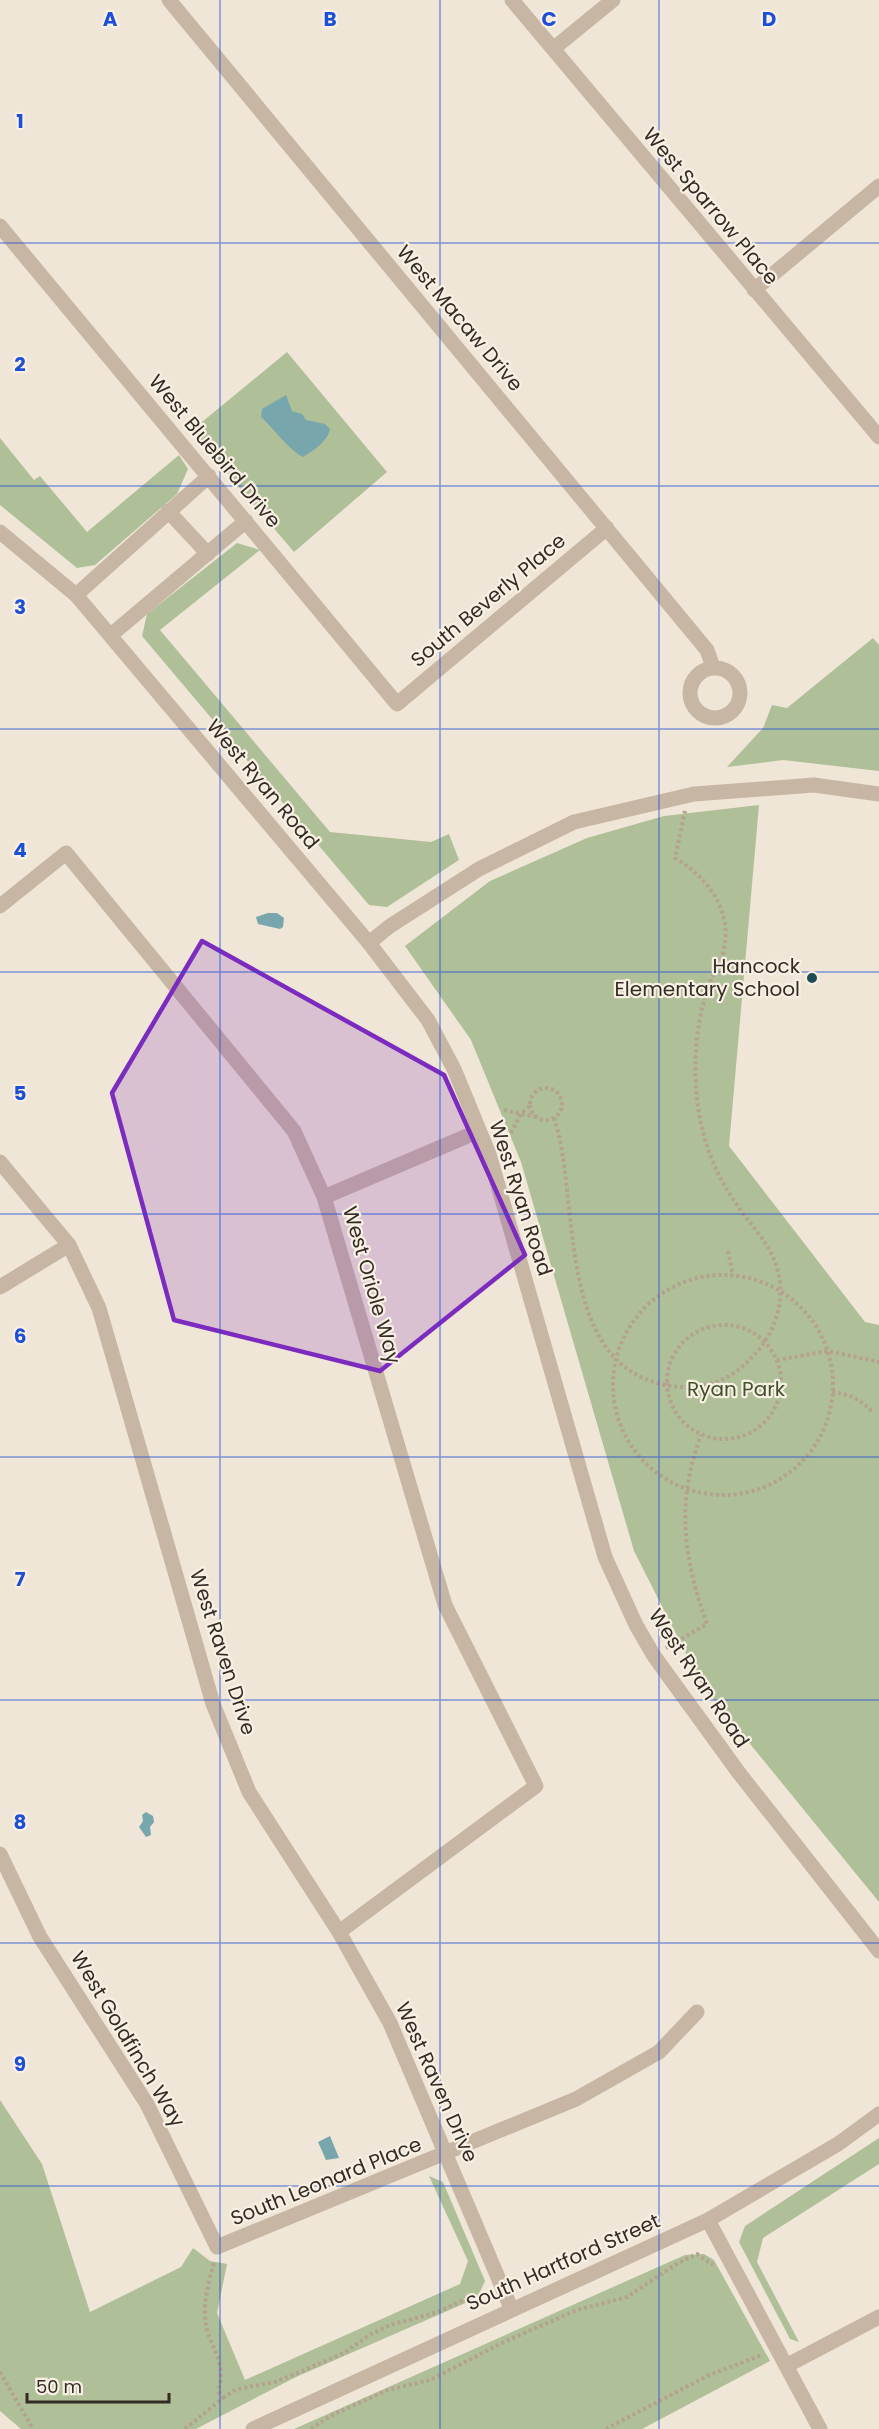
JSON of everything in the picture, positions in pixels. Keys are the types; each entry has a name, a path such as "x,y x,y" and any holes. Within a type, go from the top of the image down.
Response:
{"street":[{"name":"West Macaw Drive","path":"169,0 707,650 713,667"},
{"name":"West Sparrow Place","path":"512,0 879,437"},
{"path":"553,49 614,0"},
{"path":"754,290 879,186"},
{"name":"West Bluebird Drive","path":"0,226 397,704"},
{"path":"76,595 209,476"},
{"path":"168,511 208,554"},
{"path":"111,635 246,521"},
{"name":"South Beverly Place","path":"397,704 606,528"},
{"name":"West Ryan Road","path":"0,532 76,595 369,943 428,1020 454,1069 489,1154 605,1557 632,1616 654,1656 739,1773 879,1951"},
{"path":"369,943 390,926 478,869 574,822 688,796 814,784 879,794"},
{"name":"West Oriole Way","path":"0,906 66,853 294,1131 324,1197 445,1605 536,1786 339,1932"},
{"path":"324,1197 479,1131"},
{"name":"West Raven Drive","path":"0,1162 69,1245 99,1308 213,1704 249,1792 339,1932 390,2023 511,2308"},
{"path":"0,1287 69,1245"},
{"name":"West Goldfinch Way","path":"0,1854 40,1937 147,2104 218,2247"},
{"name":"South Leonard Place","path":"218,2247 447,2154 576,2098 659,2052 697,2012"},
{"name":"South Hartford Street","path":"253,2429 511,2308 708,2220 838,2144 879,2114"},
{"path":"708,2220 820,2429"},
{"path":"786,2366 879,2317"}],"path":[{"path":"554,1118 560,1139 574,1251 583,1294 594,1326 608,1350 636,1374 652,1382 679,1388 706,1385 731,1376 753,1359 765,1343 778,1311 779,1291 774,1257 760,1233 718,1176 705,1144 699,1114 696,1048 701,1013 706,990 723,955 726,935 723,910 709,886 690,867 675,858 688,796"},
{"path":"504,1110 521,1114 537,1117 542,1119 554,1118 562,1110 563,1104 559,1093 554,1089 537,1090 532,1095 530,1106 521,1114 511,1133"},
{"path":"530,1106 537,1117"},
{"path":"728,1251 733,1275"},
{"path":"733,1275 760,1281 779,1291 810,1317 828,1351 833,1375 831,1407 821,1436 802,1462 777,1481 748,1492 717,1495 687,1489 658,1474 636,1452 620,1425 613,1394 616,1358 625,1333 644,1307 668,1288 698,1276 733,1275"},
{"path":"727,1325 743,1328 765,1343 777,1360 782,1378 781,1394 775,1409 765,1423 752,1432 737,1438 721,1440 701,1435 679,1417 671,1403 667,1385 668,1371 683,1342 696,1332 711,1326 727,1325"},
{"path":"777,1360 828,1351 879,1362"},
{"path":"832,1392 851,1396 866,1405 872,1413"},
{"path":"654,1656 707,1624 690,1573 685,1545 687,1489 691,1463 701,1435"},
{"path":"218,2247 205,2314 210,2344 220,2357 223,2376 218,2391 223,2398"},
{"path":"311,2429 330,2416 388,2390 430,2380 504,2342 577,2310 627,2297 678,2263 697,2254 713,2265 719,2275"},
{"path":"185,2429 237,2389 275,2382 344,2353 371,2334 390,2325 438,2312 476,2294"},
{"path":"606,2429 709,2375 777,2348"},
{"path":"758,2351 759,2357"},
{"path":"0,2372 33,2429"}],"highlighted area":[{"path":"202,941 444,1075 525,1255 380,1371 174,1320 112,1093"}],"green space":[{"path":"287,352 387,472 294,552 191,431"},
{"path":"0,438 34,480 40,476 87,532 179,455 188,469 177,494 95,565 77,568 0,505"},
{"path":"237,543 260,550 160,630 330,832 431,842 449,834 459,860 387,907 369,905 142,636 147,614"},
{"path":"873,638 879,645 879,771 783,760 727,767 763,728 772,705 787,708"},
{"name":"Ryan Park","path":"759,805 729,1146 865,1322 879,1325 879,1902 702,1685 634,1551 521,1162 471,1040 405,946 490,881 587,838 664,816"},
{"path":"0,2100 42,2164 90,2312 181,2267 193,2248 210,2261 227,2264 217,2313 245,2380 460,2284 468,2261 429,2176 443,2182 485,2281 477,2298 296,2377 196,2429 21,2429 0,2411"},
{"path":"879,2138 879,2164 763,2238 757,2262 799,2342 790,2339 739,2242 745,2226"},
{"path":"704,2254 714,2260 770,2361 642,2429 294,2429 685,2255"}],"water":[{"path":"286,395 292,411 302,414 306,420 325,424 330,429 323,442 303,457 261,417 262,409"},
{"path":"277,913 284,918 283,927 280,929 258,924 256,917"},
{"path":"146,1812 153,1816 154,1822 150,1827 151,1835 146,1837 139,1827 143,1821 142,1815"},
{"path":"330,2136 339,2158 326,2160 318,2142"}],"place":[{"name":"Hancock Elementary School","path":"812,978"}]}
